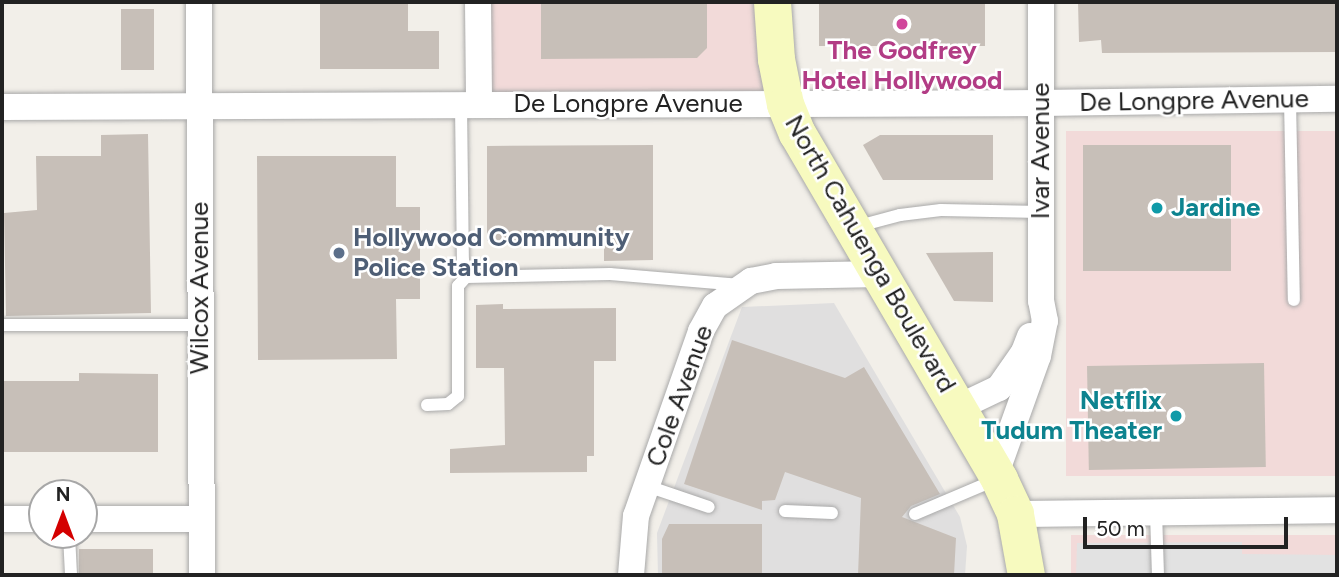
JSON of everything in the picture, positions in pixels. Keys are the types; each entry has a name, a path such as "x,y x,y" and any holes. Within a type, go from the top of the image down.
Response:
{"main road":[{"name":"North Cahuenga Boulevard","path":"772,2 776,59 785,104 807,154 881,274 998,476 1015,514 1026,575"}],"street":[{"name":"Wilcox Avenue","path":"199,2 202,575"},
{"path":"470,106 478,2"},
{"name":"Ivar Avenue","path":"998,476 1038,356 1045,321 1041,301 1041,2"},
{"name":"De Longpre Avenue","path":"2,107 1041,103 1337,99"},
{"name":"Cole Avenue","path":"631,575 636,516 701,331 715,306 744,285 776,276 881,274"},
{"name":"Ivar Avenue","path":"957,408 999,388 1024,352 1041,301"},
{"path":"1015,514 1337,510"},
{"path":"2,519 28,519"},
{"path":"98,519 201,519"}],"lane":[{"path":"1290,100 1294,300"},
{"path":"466,277 463,260 470,106"},
{"path":"852,228 900,215 941,210 1041,212"},
{"path":"427,405 448,404 458,396 458,286 466,277 610,274 744,285"},
{"path":"2,325 201,325"},
{"path":"915,514 998,476"},
{"path":"647,486 709,507"},
{"path":"785,511 832,513"},
{"path":"1157,512 1158,575"},
{"path":"70,549 71,575"}],"shaded area":[{"path":"483,2 768,2 768,102 483,102"},
{"path":"1066,131 1337,131 1337,476 1066,476"},
{"path":"834,303 960,517 967,546 965,575 658,575 657,533 742,307"},
{"path":"1071,535 1337,535 1337,575 1071,575"},
{"path":"1242,542 1242,554 1337,555 1337,575 1076,575 1077,543"}],"building":[{"path":"320,2 408,2 408,31 439,31 439,69 320,69"},
{"path":"541,2 707,2 707,48 697,58 541,59"},
{"name":"The Godfrey Hotel Hollywood","path":"819,2 985,2 985,46 819,46"},
{"path":"1078,2 1337,2 1337,52 1102,53 1101,40 1079,42"},
{"path":"121,9 154,9 154,70 121,70"},
{"path":"148,134 151,313 6,316 4,213 37,210 36,156 101,156 101,135"},
{"path":"880,135 993,135 993,180 883,180 863,145"},
{"path":"653,145 653,260 604,261 604,240 487,241 487,146"},
{"name":"Jardine","path":"1083,145 1231,145 1231,271 1083,271"},
{"name":"Hollywood Community Police Station","path":"257,156 396,156 396,207 420,207 420,299 396,299 397,359 258,360"},
{"path":"993,252 993,302 954,301 926,253"},
{"path":"503,304 503,309 616,308 616,361 594,361 594,456 587,456 587,472 450,473 450,449 505,445 504,368 476,368 476,305"},
{"path":"732,340 845,378 864,367 940,494 911,506 902,517 956,538 954,575 858,575 861,498 785,472 775,500 762,501 762,510 684,484"},
{"name":"Netflix Tudum Theater","path":"1264,363 1266,467 1089,470 1087,366"},
{"path":"79,373 158,374 158,452 2,452 2,381 79,381"},
{"path":"669,524 762,524 762,575 662,575 662,539"},
{"path":"79,549 153,549 153,575 79,575"}],"place":[{"name":"The Godfrey Hotel Hollywood","path":"902,24"},
{"name":"Jardine","path":"1157,208"},
{"name":"Hollywood Community Police Station","path":"339,253"},
{"name":"Netflix Tudum Theater","path":"1176,416"}]}
